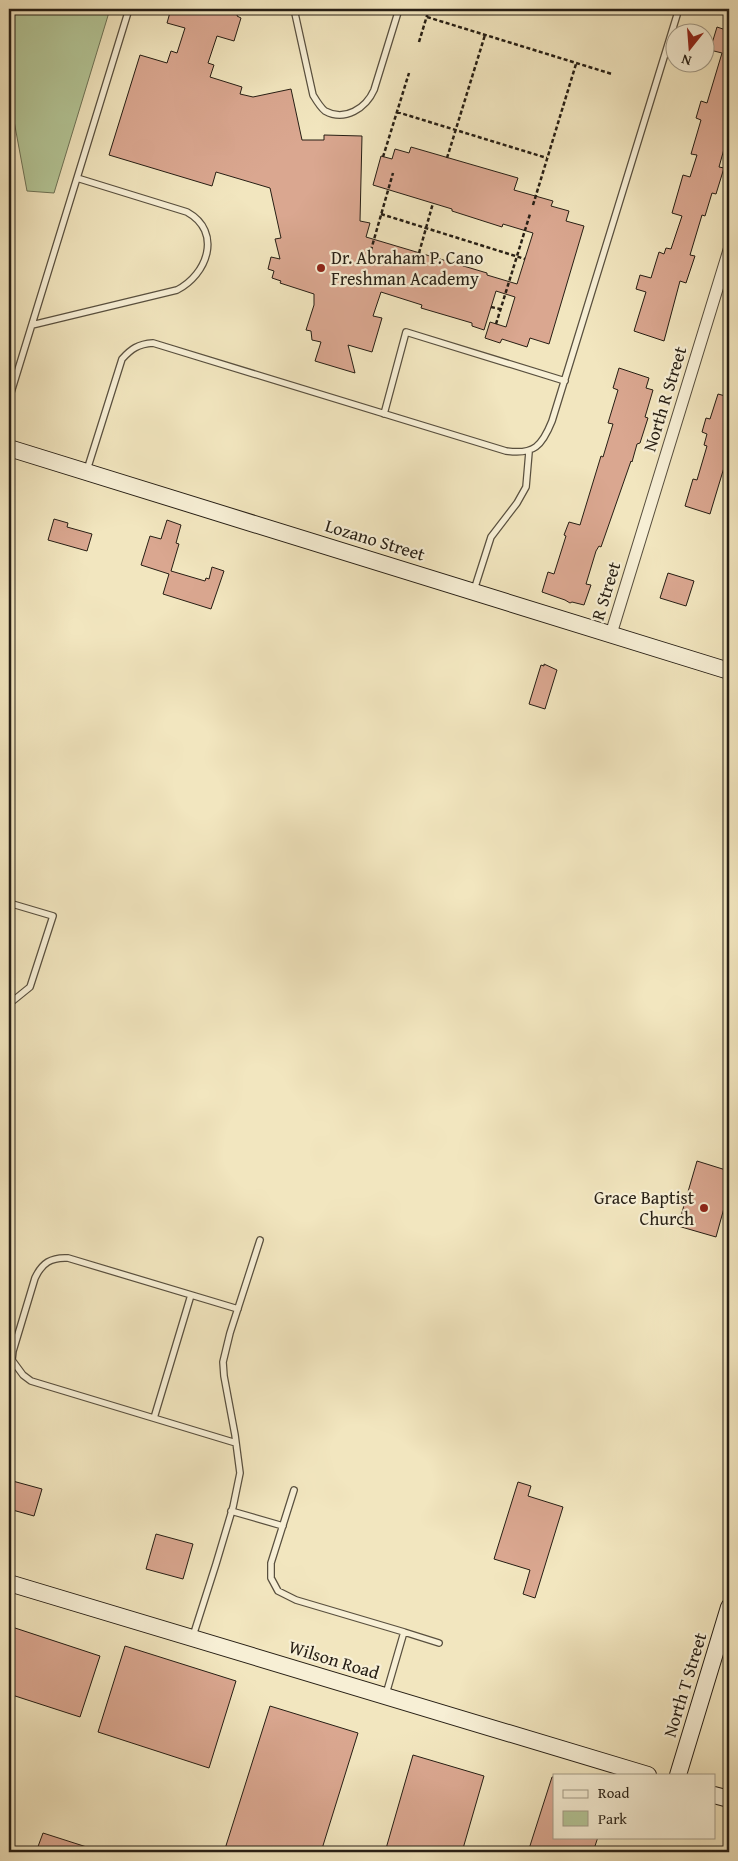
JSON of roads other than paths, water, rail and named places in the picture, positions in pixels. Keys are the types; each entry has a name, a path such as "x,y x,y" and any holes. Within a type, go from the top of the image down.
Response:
{"street":[{"name":"North R Street","path":"634,559 729,250"},
{"name":"Lozano Street","path":"9,448 729,671"},
{"name":"R Street","path":"611,634 634,559"},
{"name":"Wilson Road","path":"9,1583 645,1774"},
{"name":"North T Street","path":"678,1774 729,1607"},
{"path":"716,1796 729,1799"}],"lane":[{"path":"9,399 129,9"},
{"path":"294,9 313,95 326,111 336,114 349,113 360,109 370,100 399,9"},
{"path":"86,472 122,359 137,346 153,343 506,451 517,453 529,452 538,447 549,430 565,381 677,15 677,9"},
{"path":"32,325 177,290 195,278 206,257 208,236 196,217 187,212 77,178"},
{"path":"384,414 406,332 565,381"},
{"path":"473,592 491,537 517,503 526,487 529,452"},
{"path":"9,903 52,916 30,987 9,1004"},
{"path":"192,1638 232,1511 240,1473 223,1362 260,1240"},
{"path":"236,1443 32,1380 16,1368 12,1360 35,1278 40,1268 58,1258 68,1258 238,1309"},
{"path":"154,1418 191,1295"},
{"path":"294,1490 270,1572 274,1585 282,1594 439,1643"},
{"path":"232,1511 282,1526"},
{"path":"385,1696 404,1632"}],"place":[{"name":"Dr. Abraham P. Cano Freshman Academy","path":"321,268"},
{"name":"Grace Baptist Church","path":"704,1208"}]}
